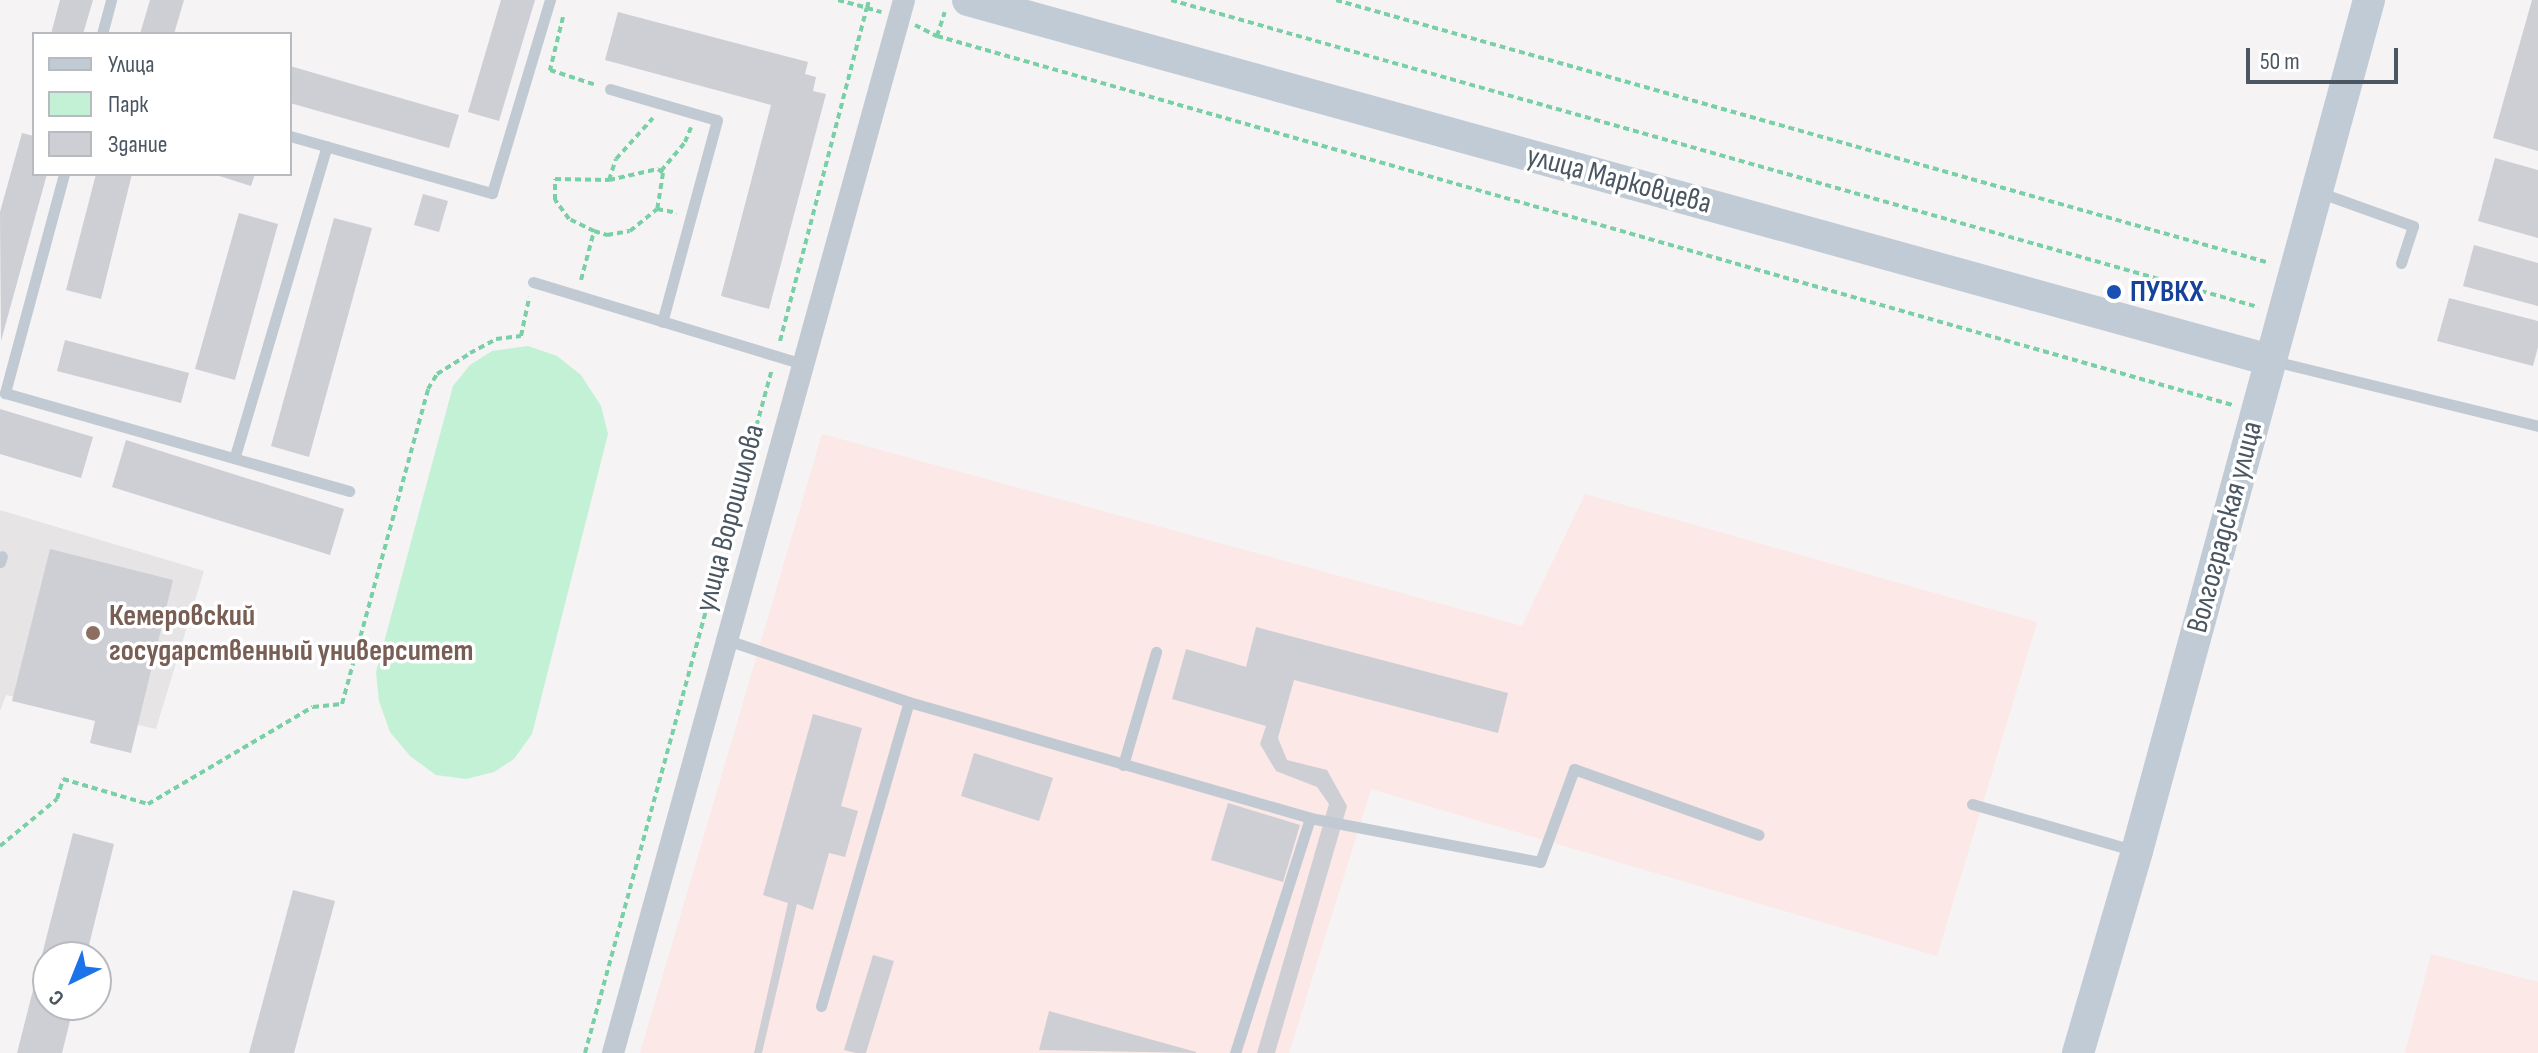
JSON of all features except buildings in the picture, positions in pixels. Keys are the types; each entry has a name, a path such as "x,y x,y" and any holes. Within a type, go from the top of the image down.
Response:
{"main road":[{"name":"Волгоградская улица","path":"2078,1053 2137,851 2369,0"},
{"name":"улица Марковцева","path":"957,4 2270,360"}],"street":[{"name":"улица Ворошилова","path":"613,1053 902,9"}],"lane":[{"path":"103,32 111,0"},
{"path":"292,137 492,193 550,0"},
{"path":"610,89 717,120 662,322"},
{"path":"235,456 327,146"},
{"path":"63,176 3,392 349,491"},
{"path":"2316,191 2413,226 2401,263"},
{"path":"533,282 803,364"},
{"path":"2270,360 2538,426"},
{"path":"727,640 909,702 1310,818 1540,862 1574,769 1759,835"},
{"path":"1123,765 1156,652"},
{"path":"821,1006 909,702"},
{"path":"1972,804 2137,851"},
{"path":"1235,1053 1310,818"}],"path":[{"path":"838,0 867,8 902,9 937,36 2232,405"},
{"path":"585,1053 776,356 869,0"},
{"path":"1171,0 2258,307"},
{"path":"1336,0 2270,263"},
{"path":"937,36 957,4"},
{"path":"564,14 550,70 610,89"},
{"path":"609,180 616,159 644,133 663,104"},
{"path":"661,171 658,169 609,180 555,179 555,200 569,219 594,231 607,235 630,231 657,209 661,171 685,142 697,114"},
{"path":"657,209 691,216"},
{"path":"577,296 594,231"},
{"path":"0,846 57,799 63,779 148,804 313,707 342,704 428,389 437,374 470,353 496,339 521,336 533,282"}],"shaded area":[{"path":"822,434 1522,626 1585,494 2037,622 1937,956 1371,789 1289,1053 640,1053"},
{"name":"Кемеровский государственный университет","path":"0,510 204,571 156,729 6,695 0,711"},
{"path":"2431,954 2538,982 2538,1053 2405,1053"}],"green space":[{"path":"528,346 557,356 581,375 601,406 608,434 532,734 514,759 494,772 466,779 436,775 410,756 390,732 379,701 376,672 453,386 470,365 492,351"}],"place":[{"name":"ПУВКХ","path":"2114,292"},
{"name":"Кемеровский государственный университет","path":"93,633"}]}
